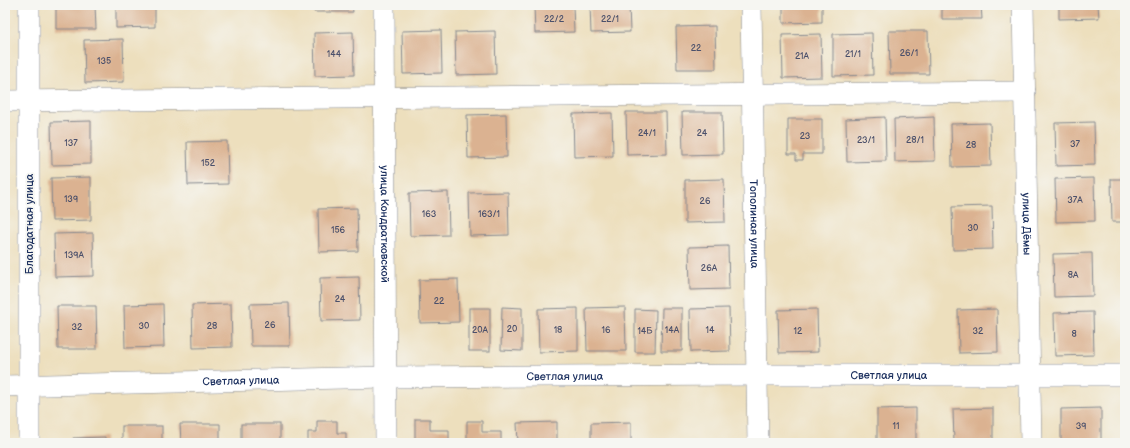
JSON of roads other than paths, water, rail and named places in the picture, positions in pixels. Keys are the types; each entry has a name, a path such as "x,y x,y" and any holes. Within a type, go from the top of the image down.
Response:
{"street":[{"name":"Благодатная улица","path":"29,5 29,443"},
{"name":"улица Кондратковской","path":"384,5 386,443"},
{"name":"Тополиная улица","path":"751,5 758,443"},
{"name":"улица Дёмы","path":"1023,5 1031,443"},
{"path":"5,101 1025,92"},
{"name":"Светлая улица","path":"5,386 386,377 1125,375"}]}
